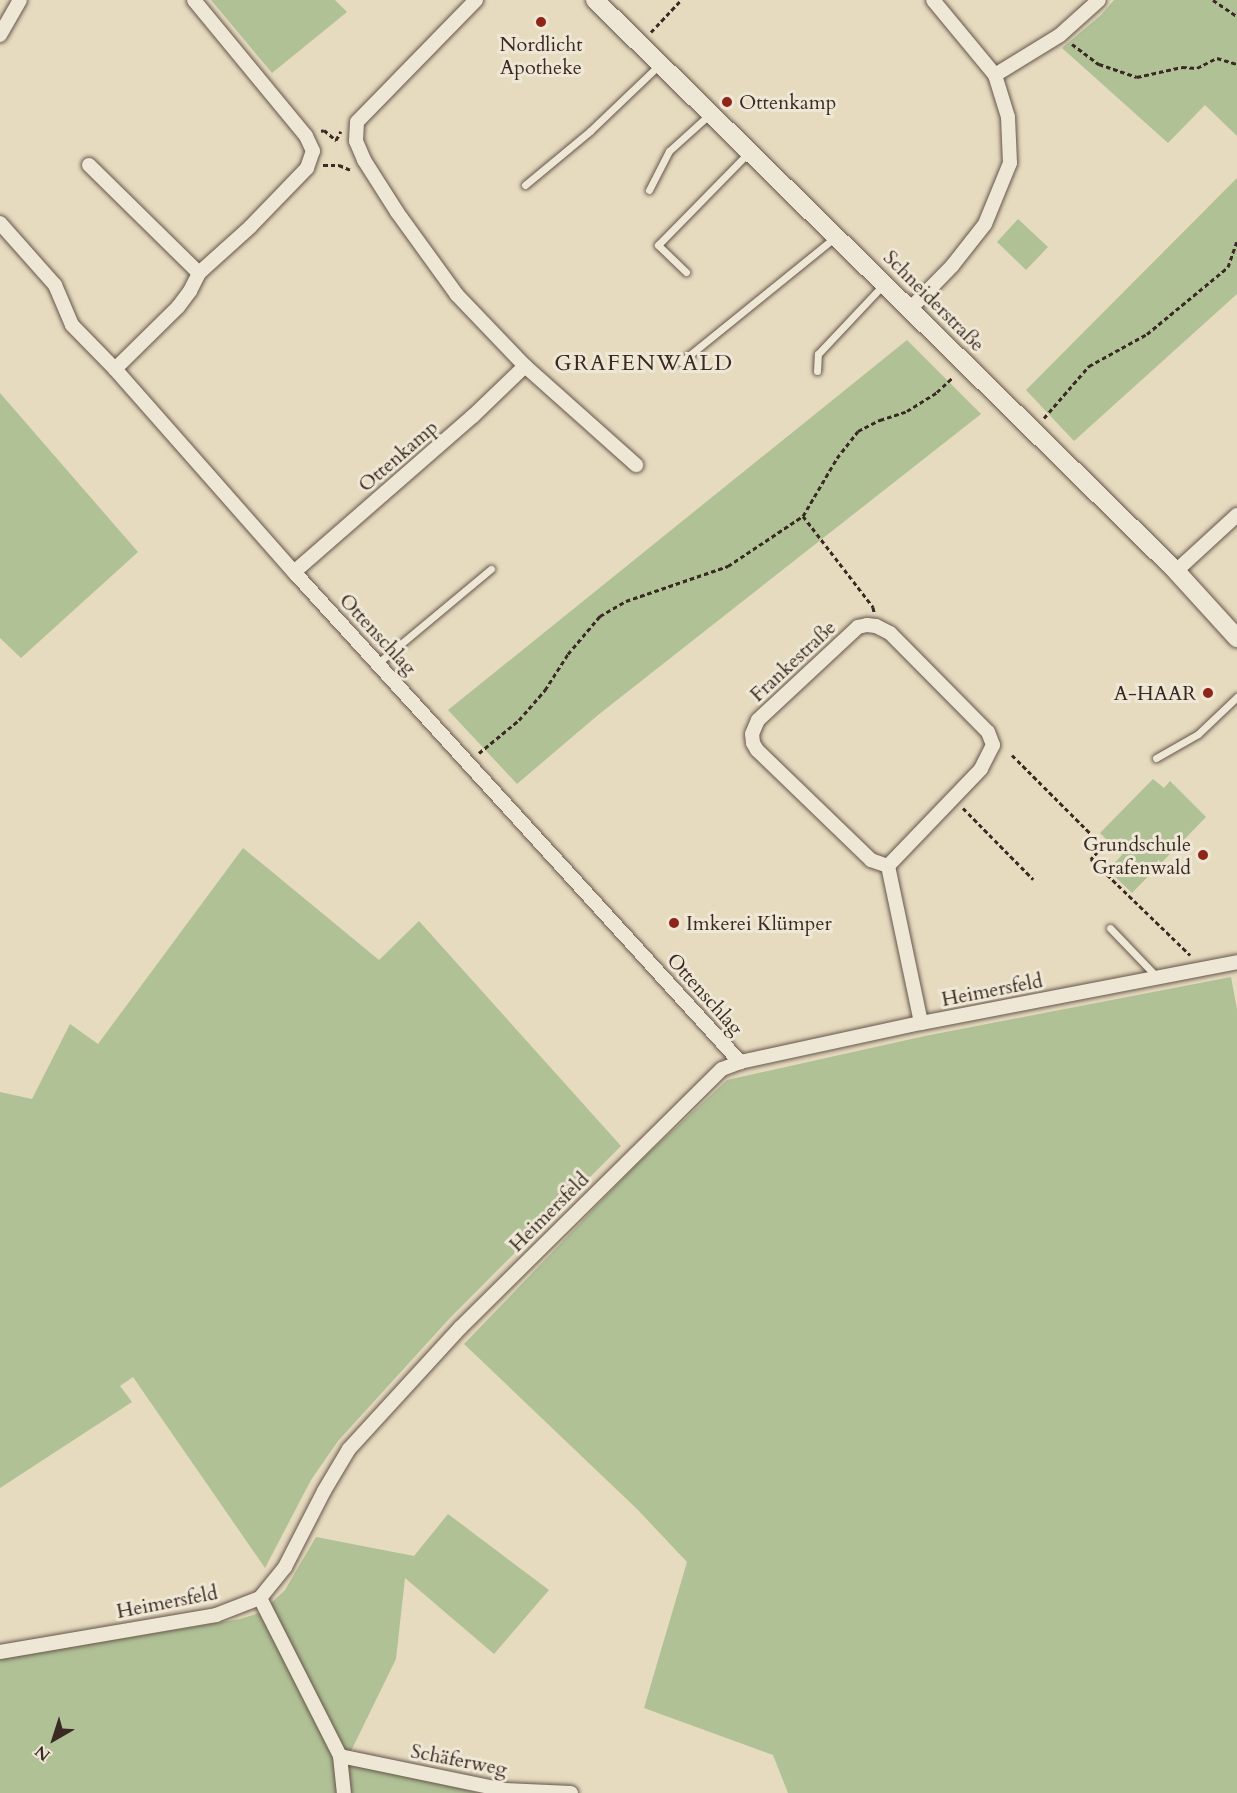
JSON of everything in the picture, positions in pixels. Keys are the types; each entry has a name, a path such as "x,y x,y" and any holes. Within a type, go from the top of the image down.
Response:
{"street":[{"path":"0,35 20,0"},
{"path":"115,369 178,307 190,291 199,273 250,227 307,168 314,151 306,136 194,0"},
{"path":"476,0 357,122 356,141 364,160 397,212 457,295 525,366 636,465"},
{"name":"Schneiderstraße","path":"595,0 1176,571 1237,638"},
{"path":"910,309 952,266 985,224 1010,163 1008,117 995,75 933,0"},
{"path":"995,75 1060,34 1099,0"},
{"path":"89,165 199,273"},
{"name":"Ottenschlag","path":"0,224 54,285 72,325 115,369 294,572 469,761 740,1062"},
{"name":"Ottenkamp","path":"294,572 448,438 525,366"},
{"path":"1176,571 1237,515"},
{"path":"876,626 890,633 988,732 993,745 981,769 888,866 921,1023"},
{"name":"Frankestraße","path":"876,626 858,627 758,720 752,734 753,742 765,758 871,860 888,866"},
{"name":"Heimersfeld","path":"0,1652 216,1615 260,1598 285,1567 324,1491 349,1449 460,1328 722,1069 740,1062 921,1023 1237,962"},
{"path":"260,1598 340,1756 344,1793"},
{"name":"Schäferweg","path":"340,1756 504,1790 571,1793"}],"lane":[{"path":"525,185 590,132 660,64"},
{"path":"649,190 669,151 710,114"},
{"path":"686,272 658,245 749,152"},
{"path":"681,362 836,237"},
{"path":"817,371 818,354 884,284"},
{"path":"378,663 491,569"},
{"path":"1156,758 1198,734 1237,697"},
{"path":"1110,928 1157,977"}],"path":[{"path":"640,44 681,0"},
{"path":"1213,0 1237,16"},
{"path":"1060,34 1100,64 1137,77 1182,67 1197,68 1217,58 1237,64"},
{"path":"306,136 324,130 336,140 343,126 357,122"},
{"path":"327,164 347,167"},
{"path":"1032,431 1089,366 1147,334 1228,267 1237,241"},
{"path":"469,761 519,720 600,616 626,601 728,566 802,516 837,458 858,431 880,420 907,411 937,392 954,376 977,376"},
{"path":"802,516 873,607 876,626"},
{"path":"1012,755 1103,846 1091,859 1203,968"},
{"path":"953,798 1033,879"}],"green space":[{"path":"211,0 335,0 347,12 272,73"},
{"path":"1114,0 1237,0 1237,136 1205,105 1168,143 1062,48 1101,15"},
{"path":"1237,178 1237,294 1074,441 1026,390"},
{"path":"1018,219 1048,247 1026,270 997,242"},
{"path":"907,340 981,414 598,715 517,784 448,710"},
{"path":"0,393 138,552 21,658 0,638"},
{"path":"1153,779 1164,788 1170,781 1206,817 1132,893 1108,870 1122,855 1100,833"},
{"path":"243,848 379,960 419,921 621,1146 449,1319 338,1441 311,1480 265,1568 133,1377 120,1386 132,1402 0,1488 0,1092 32,1099 70,1024 98,1044"},
{"path":"1231,977 1237,1009 1237,1793 788,1793 773,1755 644,1708 687,1562 637,1509 464,1344 637,1164 727,1080 925,1036"},
{"path":"448,1514 549,1590 494,1654 405,1578 396,1659 351,1751 352,1764 479,1793 0,1793 0,1659 240,1619 262,1612 285,1590 316,1537 414,1556"}],"place":[{"name":"Nordlicht Apotheke","path":"541,22"},
{"name":"Ottenkamp","path":"727,102"},
{"name":"A-HAAR","path":"1208,693"},
{"name":"Grundschule Grafenwald","path":"1203,855"},
{"name":"Imkerei Klümper","path":"674,923"}],"district":[{"name":"GRAFENWALD","path":"644,364"}]}
